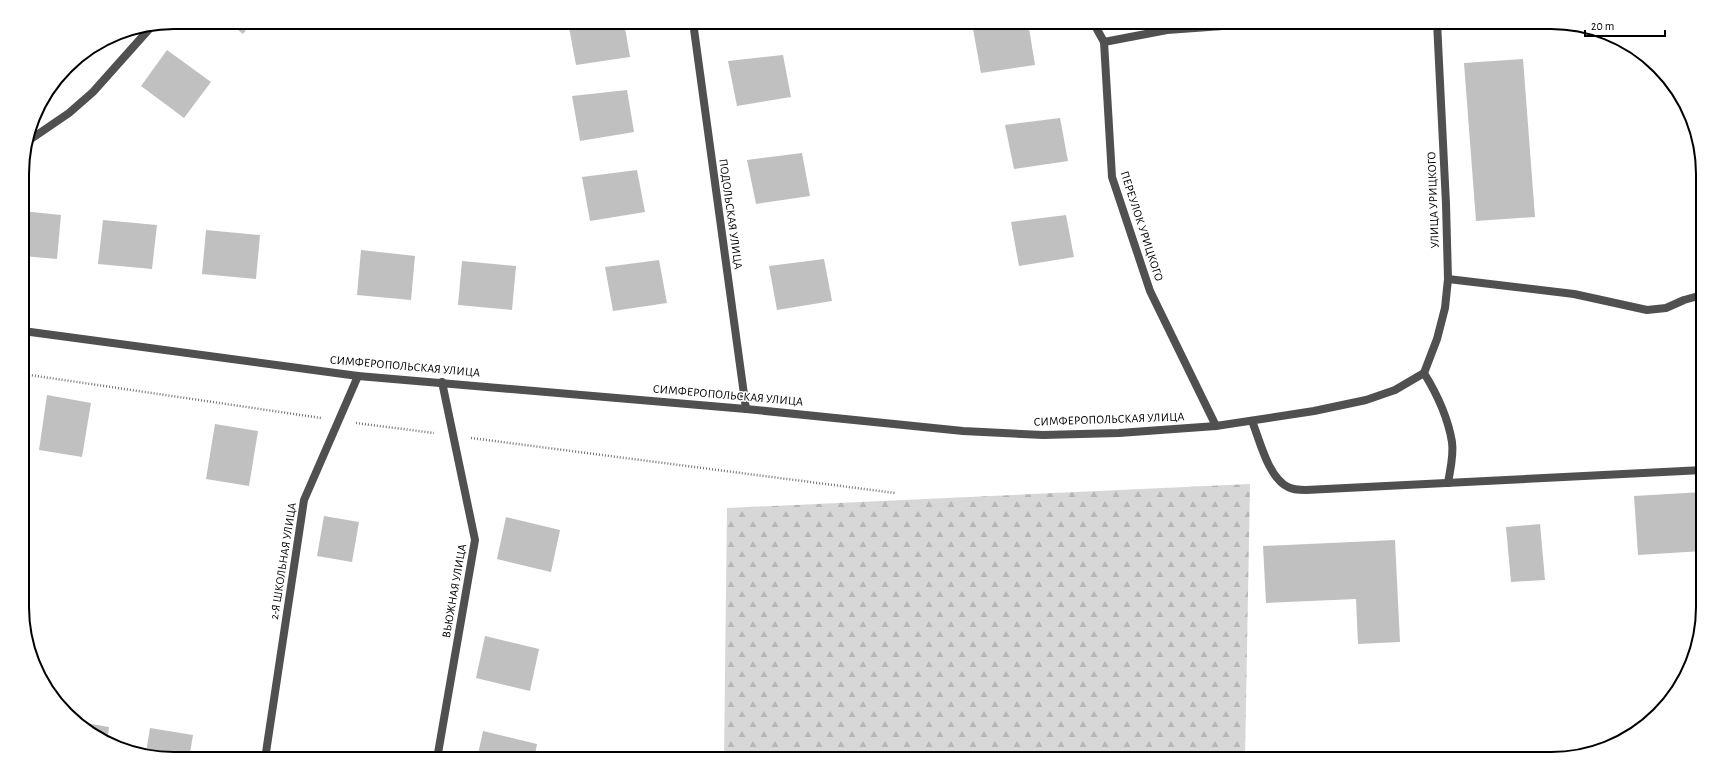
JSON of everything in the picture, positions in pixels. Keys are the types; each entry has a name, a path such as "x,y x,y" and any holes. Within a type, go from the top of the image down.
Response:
{"street":[{"name":"ПОДОЛЬСКАЯ УЛИЦА","path":"694,29 746,408"},
{"name":"ПЕРЕУЛОК УРИЦКОГО","path":"1096,29 1104,42 1112,177 1150,291 1216,426"},
{"path":"1104,42 1167,30 1181,29"},
{"name":"УЛИЦА УРИЦКОГО","path":"1424,373 1437,339 1445,308 1448,279 1437,29"},
{"path":"34,137 69,114 93,92 146,32"},
{"path":"1448,279 1574,294 1647,310 1666,308 1696,297"},
{"name":"СИМФЕРОПОЛЬСКАЯ УЛИЦА","path":"29,332 358,376 746,408 963,431 1043,435 1119,433 1216,426 1314,411 1366,400 1394,390 1424,373"},
{"path":"1424,373 1436,393 1452,443 1452,457 1448,483"},
{"name":"2-Я ШКОЛЬНАЯ УЛИЦА","path":"266,752 304,500 358,376"},
{"name":"ВЬЮЖНАЯ УЛИЦА","path":"438,752 475,540 442,382"},
{"path":"1252,421 1272,474 1279,482 1289,488 1306,490 1696,470"}],"green space":[{"path":"1250,484 1245,752 724,752 727,508"}],"building":[{"path":"237,29 247,29 243,34"},
{"path":"569,29 625,29 630,57 576,65"},
{"path":"973,29 1029,29 1035,65 981,73"},
{"path":"167,50 211,82 184,118 141,86"},
{"path":"783,55 791,97 737,106 728,61"},
{"path":"1523,59 1535,217 1476,221 1464,63"},
{"path":"627,90 634,132 580,141 572,96"},
{"path":"1060,118 1068,161 1014,169 1005,125"},
{"path":"802,153 810,196 756,204 747,160"},
{"path":"637,170 645,212 590,221 582,177"},
{"path":"29,212 61,215 57,259 29,257"},
{"path":"1066,215 1074,257 1019,266 1011,222"},
{"path":"103,220 157,225 152,269 98,264"},
{"path":"206,230 260,235 256,279 202,274"},
{"path":"361,250 415,256 411,300 357,295"},
{"path":"824,259 832,301 777,310 769,266"},
{"path":"659,260 667,303 613,311 605,267"},
{"path":"462,261 516,266 512,310 458,305"},
{"path":"47,395 91,403 82,457 39,450"},
{"path":"215,424 258,431 249,486 206,479"},
{"path":"1696,492 1696,551 1638,555 1634,496"},
{"path":"324,516 359,522 352,562 317,556"},
{"path":"506,517 560,530 551,572 497,559"},
{"path":"1540,524 1545,580 1511,582 1506,527"},
{"path":"1395,540 1400,642 1358,644 1356,599 1266,603 1263,546"},
{"path":"485,636 539,649 530,691 476,678"},
{"path":"87,723 109,727 108,736"},
{"path":"150,728 193,735 190,752 164,752 147,749"},
{"path":"483,731 537,744 535,752 478,752"}]}
